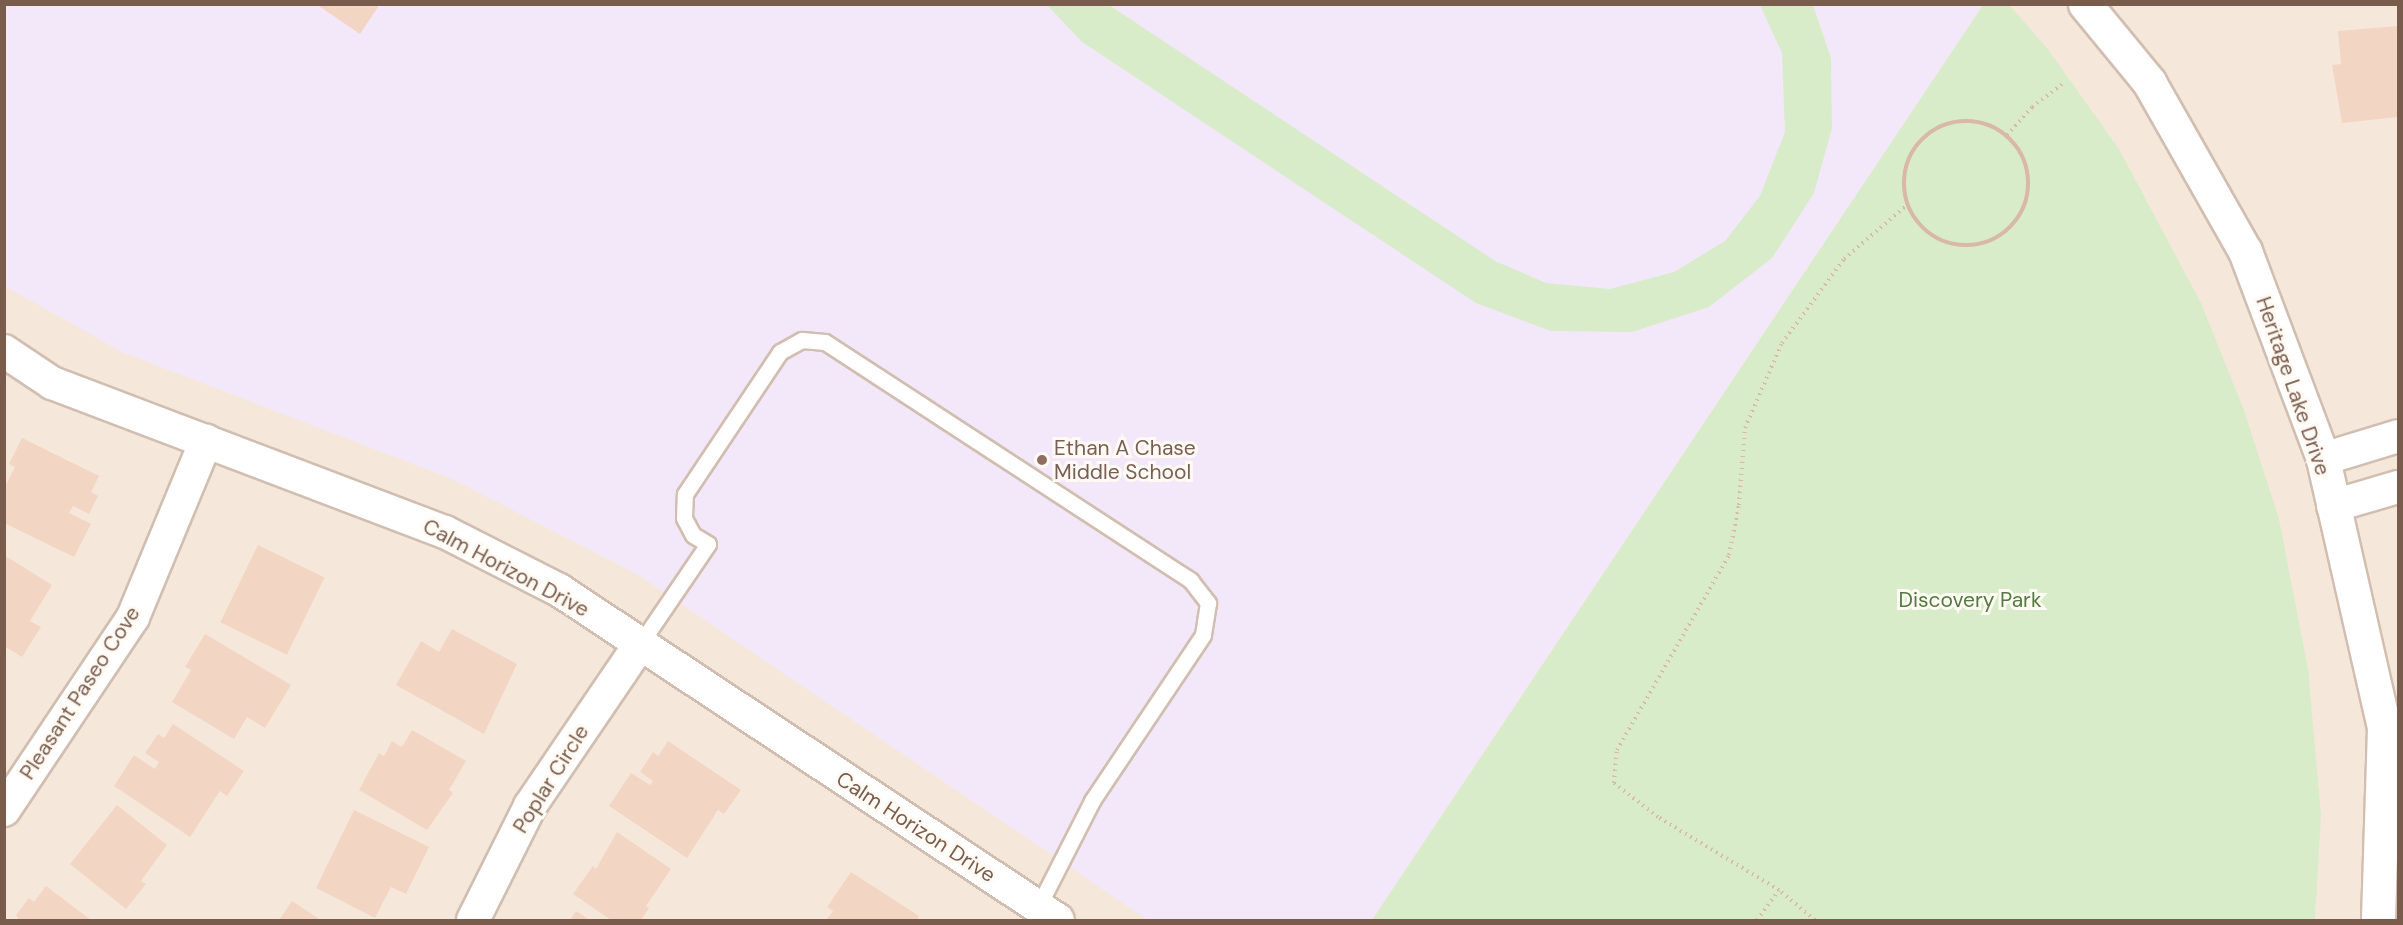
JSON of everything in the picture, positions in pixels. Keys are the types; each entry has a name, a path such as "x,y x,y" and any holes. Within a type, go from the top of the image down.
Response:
{"street":[{"name":"Heritage Lake Drive","path":"2085,4 2149,82 2245,251 2323,459 2384,727 2378,921"},
{"name":"Calm Horizon Drive","path":"4,351 52,383 445,532 559,591 1042,916"},
{"path":"2323,459 2398,436"},
{"name":"Pleasant Paseo Cove","path":"4,810 133,618 206,441"},
{"path":"2333,506 2398,487"},
{"name":"Poplar Circle","path":"473,921 530,806 640,644"}],"lane":[{"path":"640,644 708,544 693,535 684,518 685,494 780,352 802,340 825,342 1191,581 1208,603 1203,635 1092,801 1042,916"}],"path":[{"path":"2007,135 2032,107 2065,82"},
{"path":"1970,121 1989,125 2007,135 2020,152 2028,171 2028,191 2022,212 2010,228 1992,240 1972,246 1952,244 1932,236 1917,222 1907,205 1904,184 1907,164 1916,146 1931,132 1949,123 1970,121"},
{"path":"1815,921 1779,890 1658,817 1614,783 1617,750 1729,555 1739,505 1745,428 1782,343 1844,259 1907,205"},
{"path":"1758,921 1779,890"}],"shaded area":[{"name":"Ethan A Chase Middle School","path":"4,5 1983,5 1372,920 1148,920 637,574 452,479 122,352 5,286"},
{"path":"5,5 2398,5 2398,920 5,920"}],"green space":[{"path":"1047,5 1109,5 1495,261 1546,283 1610,289 1674,272 1725,241 1760,196 1785,132 1782,53 1760,5 1813,5 1831,58 1832,128 1814,193 1772,258 1709,307 1632,332 1551,331 1476,303 1082,42"},
{"name":"Discovery Park","path":"1983,5 2009,5 2047,48 2119,149 2201,303 2244,410 2279,519 2308,669 2321,815 2315,920 1372,920"}],"building":[{"path":"316,4 380,4 360,34"},
{"path":"2398,26 2398,117 2342,123 2332,65 2341,64 2338,31"},
{"path":"22,438 99,476 91,492 98,496 89,514 73,506 69,513 91,524 74,557 4,523 4,489 15,467 9,464"},
{"path":"258,545 325,577 287,655 220,622"},
{"path":"4,555 52,585 30,621 41,627 22,657 4,646"},
{"path":"452,629 517,664 484,734 396,685 421,641 439,652"},
{"path":"205,634 291,685 265,728 247,717 234,739 172,702 191,670 185,667"},
{"path":"173,724 244,771 227,796 220,791 190,837 114,786 134,755 155,769 159,762 145,753 158,734 164,738"},
{"path":"412,730 466,761 449,790 453,793 427,830 359,790 379,753 384,756 392,741 402,747"},
{"path":"668,741 741,790 724,814 718,810 687,858 609,806 631,773 650,785 653,781 640,772 653,752 658,756"},
{"path":"117,805 167,845 141,881 146,884 126,909 70,864"},
{"path":"354,810 429,847 406,894 391,887 375,918 316,888"},
{"path":"617,832 671,869 646,906 649,908 641,920 611,920 573,894 593,866 596,869"},
{"path":"851,872 919,916 916,920 826,920 833,911 827,907"},
{"path":"46,886 91,920 19,920 16,915 29,898 34,902"},
{"path":"292,901 321,920 279,920"},
{"path":"576,911 590,920 570,920"}],"place":[{"name":"Ethan A Chase Middle School","path":"1042,460"}]}
